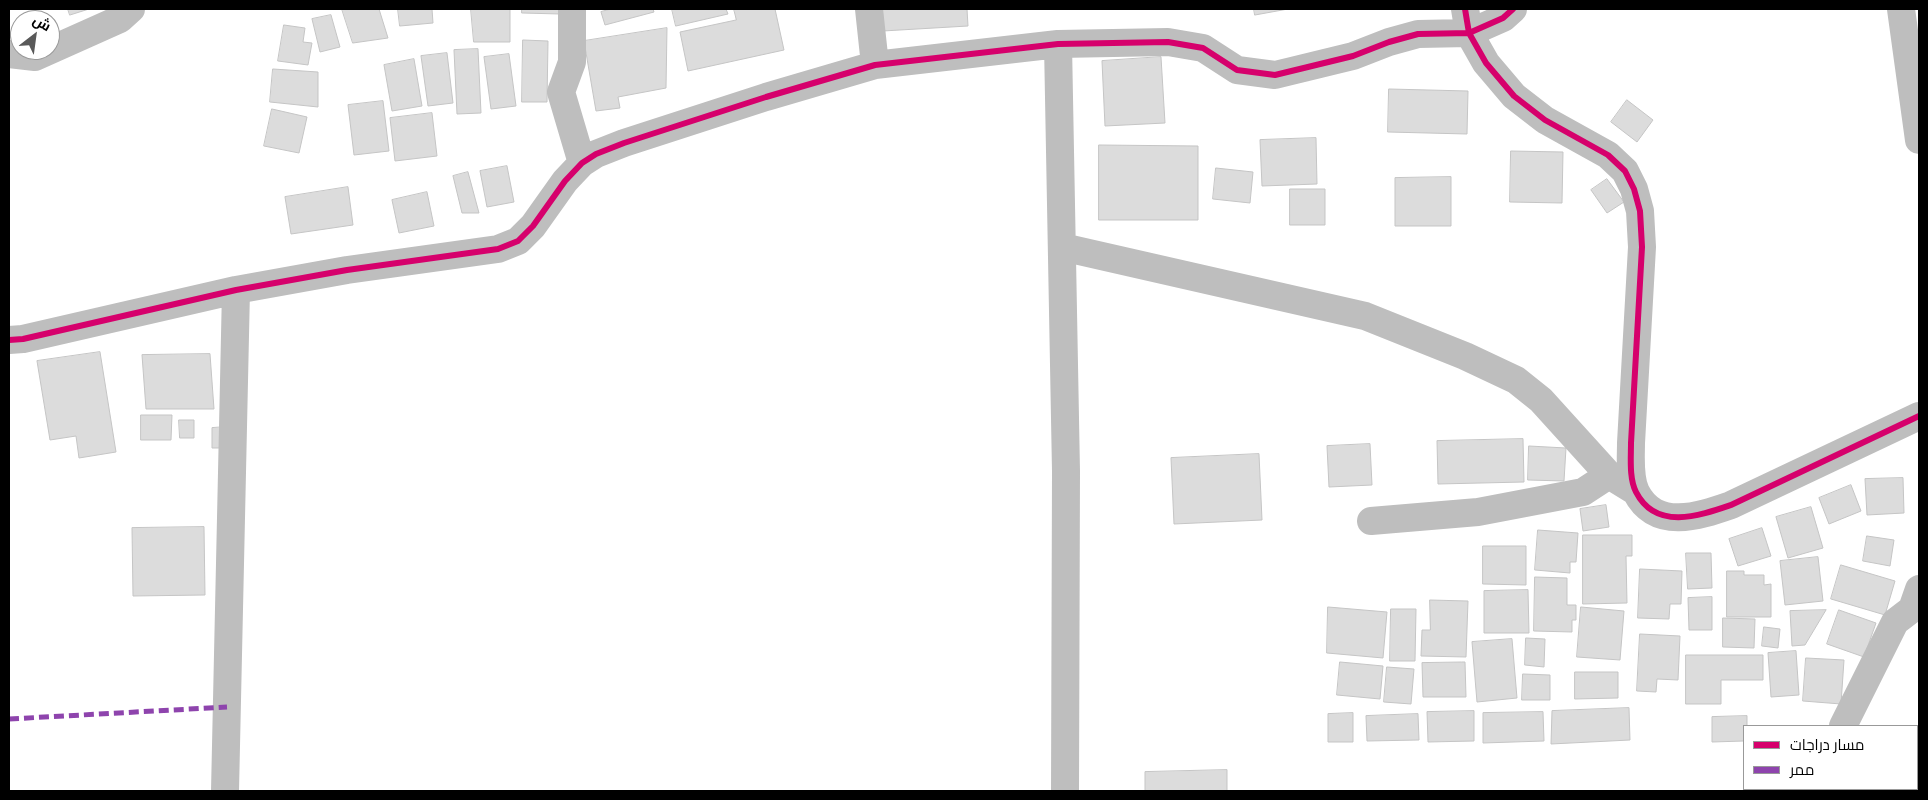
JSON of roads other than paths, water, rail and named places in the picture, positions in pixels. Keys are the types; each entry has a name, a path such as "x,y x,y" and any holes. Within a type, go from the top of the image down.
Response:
{"street":[{"path":"9,54 35,57 120,19 131,9"},
{"path":"572,9 572,62 561,92 582,163"},
{"path":"868,9 875,65"},
{"path":"9,340 23,339 236,290 347,270 498,249 518,241 533,226 566,181 582,163 596,154 624,143 766,97 875,65 1058,44 1168,42 1203,48 1237,70 1274,75 1353,56 1389,42 1467,21 1503,18 1514,9"},
{"path":"1901,9 1919,140"},
{"path":"1467,21 1486,64 1514,96 1546,120 1608,155 1625,171 1634,189 1640,211 1642,247 1631,443 1631,470 1635,491"},
{"path":"1058,44 1066,471 1065,791"},
{"path":"1062,247 1365,316 1465,356 1516,380 1542,400 1609,475 1635,491 1648,508 1664,517 1705,514 1740,501 1919,416"},
{"path":"225,791 236,290"},
{"path":"1371,521 1478,512 1583,492 1609,475"},
{"path":"1844,725 1895,622 1912,609 1919,589"}]}
